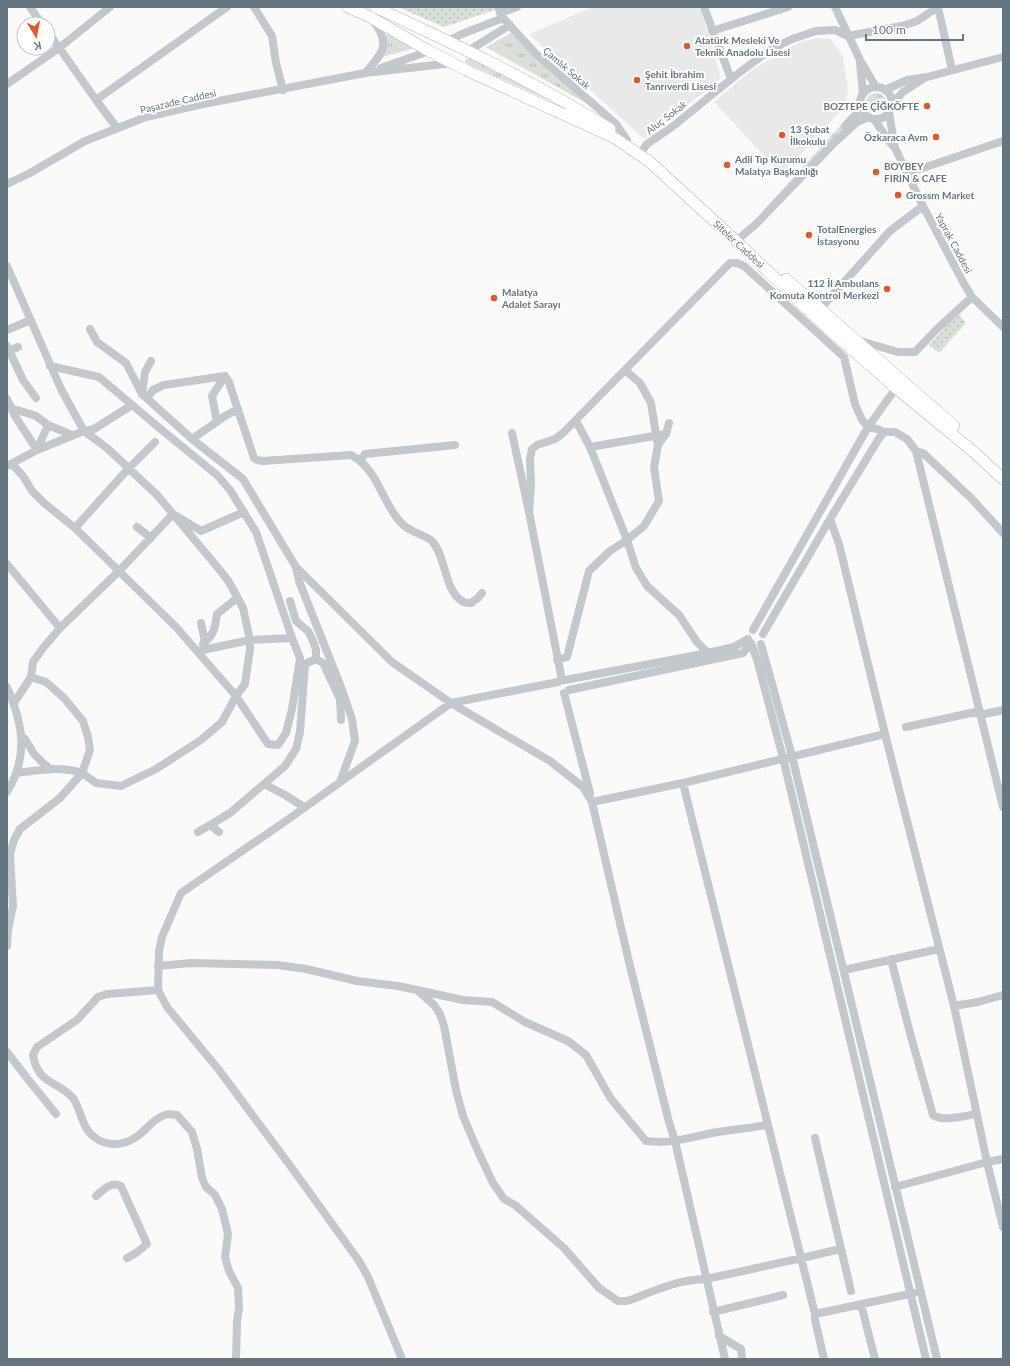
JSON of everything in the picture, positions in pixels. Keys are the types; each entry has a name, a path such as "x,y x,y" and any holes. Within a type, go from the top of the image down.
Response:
{"main road":[{"name":"Siteler Caddesi","path":"348,7 370,17 473,74 613,137 650,162 736,239 820,309 1003,468"},
{"name":"Siteler Caddesi","path":"375,7 446,42 468,51 572,106 627,140 665,168 823,324 896,388 976,454 1003,479"},
{"path":"429,51 446,42"},
{"path":"448,61 468,51"}],"street":[{"path":"30,7 36,16"},
{"path":"7,84 59,48 110,7"},
{"path":"96,100 227,7"},
{"path":"254,7 272,36 276,63 283,90"},
{"path":"446,42 500,13 517,7"},
{"path":"704,7 730,79"},
{"path":"712,31 788,7"},
{"path":"836,7 848,36 876,87"},
{"path":"848,36 902,26 917,21 938,7 952,70"},
{"name":"Çamlık Sokak","path":"500,13 536,54 616,124 627,140"},
{"path":"365,73 381,55 384,39 378,27 370,17"},
{"path":"468,51 510,25"},
{"name":"Aluç Sokak","path":"642,151 647,144 672,127 730,79 770,50 792,39 816,31 835,30 848,36"},
{"path":"56,44 117,128"},
{"name":"Paşazade Caddesi","path":"365,73 429,51"},
{"path":"885,90 893,85 907,80 927,77 1003,57"},
{"path":"860,60 863,94 860,104 861,109 871,118 895,148"},
{"name":"Paşazade Caddesi","path":"7,184 30,173 85,142 146,117 365,73 448,61"},
{"path":"736,239 857,122 884,116 889,113 892,103 903,92 927,77"},
{"path":"863,94 871,88 876,87 885,90 891,98 892,103"},
{"path":"736,239 861,109"},
{"name":"Yaprak Caddesi","path":"889,113 895,148 923,206 963,282 972,297 1003,327"},
{"path":"908,173 1003,141"},
{"path":"820,309 890,231 923,206"},
{"path":"529,512 531,485 530,460 532,449 537,445 555,439 576,421 730,263 738,263 744,266 844,357 855,404 862,420 868,427 884,432 895,432 907,439 916,451 1003,807"},
{"path":"7,266 50,366 84,431 107,448 158,496 219,569 243,608 250,640 245,684 236,696 222,722 201,740 156,769 121,786 96,783 82,773 74,770 49,768 17,773"},
{"path":"853,339 898,352 915,352 942,324 972,297"},
{"path":"7,330 31,320"},
{"path":"90,329 97,342 126,363 144,396 192,439 243,479 296,567 392,662 451,703 550,761 583,787 592,802"},
{"path":"18,347 8,350 23,380 36,398"},
{"path":"144,396 145,372 150,362"},
{"path":"50,366 99,377 107,382 132,405 217,475 230,490 244,512 256,532 300,658 292,709 286,733 278,745 268,744 236,696 176,627 120,570 75,528 44,503 32,491 23,476 9,465 72,435 94,429 132,405"},
{"path":"557,660 567,657 589,571 610,551 627,540 644,526 660,501 654,467 658,445 651,403 640,383 625,370"},
{"path":"144,396 164,385 225,376"},
{"path":"225,376 229,382 254,458 257,460 351,455 361,460 373,475 397,518 409,530 432,540 440,552 446,576 454,593 462,602 470,603 478,598 482,593"},
{"path":"217,422 212,396 225,376"},
{"path":"896,388 868,427 753,630 749,634 792,756 937,1359"},
{"path":"7,399 26,435 38,450"},
{"path":"11,408 36,416 48,425 72,435"},
{"path":"192,439 225,416 238,410"},
{"path":"576,421 590,446 627,540 636,568 648,586 679,615 697,642 708,653"},
{"path":"658,445 666,434 669,423"},
{"path":"38,450 48,425"},
{"path":"402,1359 368,1277 358,1261 294,1170 252,1114 166,1007 158,990 159,951 162,937 181,892 304,808 451,703 708,653 753,643 764,638 763,634 830,519 884,432"},
{"path":"512,433 562,681 557,689 560,692 743,653 753,643"},
{"path":"590,446 666,434"},
{"path":"75,528 128,468 155,442"},
{"path":"361,460 365,454 455,445"},
{"path":"916,451 923,453 972,499 1003,533"},
{"path":"173,514 201,531 244,512"},
{"path":"14,703 31,677 33,662 43,648 60,628 120,570 173,514"},
{"path":"830,519 839,544 885,734 954,1006 976,1114 1003,1227"},
{"path":"137,527 151,538"},
{"path":"7,564 60,628"},
{"path":"296,567 299,581 341,687 352,719 354,741 340,782"},
{"path":"198,651 212,635 216,626 217,614 237,598"},
{"path":"290,601 296,621 308,631 313,641 316,650 316,659"},
{"path":"201,623 205,642"},
{"path":"753,630 758,630 763,634"},
{"path":"198,651 250,640 292,638"},
{"path":"753,643 783,758 926,1359"},
{"path":"198,832 230,813 285,766 296,749 300,732 305,664 316,659 323,662 340,699 341,720"},
{"path":"7,946 8,930 13,906 10,854 14,840 20,830 60,798 82,773 90,750 83,721 64,698 46,682 31,677"},
{"path":"562,681 570,684 567,691 592,802 629,962 675,1141 725,1359"},
{"path":"7,687 14,703 21,736 21,748 17,773 7,792"},
{"path":"906,727 1003,710"},
{"path":"592,802 682,783 885,734"},
{"path":"21,736 25,739 38,759 49,768"},
{"path":"682,783 767,1125 802,1258 824,1359"},
{"path":"264,784 286,795 304,808"},
{"path":"210,825 219,832"},
{"path":"844,970 939,949"},
{"path":"890,959 933,1115 936,1117 951,1117 976,1114"},
{"path":"158,966 190,963 278,965 306,969 357,981 398,986 463,1000 492,1002 525,1022 568,1041 586,1055 611,1099 646,1141 675,1141 767,1125"},
{"path":"158,990 107,994 98,997 76,1020 38,1048 33,1055 34,1064 43,1078 66,1092 74,1100 88,1131 100,1141 110,1145 121,1144 136,1138 155,1120 166,1114 177,1115 192,1132 197,1149 202,1178 206,1187 215,1195 222,1209 228,1234 225,1257 229,1271 238,1288 239,1308 237,1321 236,1359"},
{"path":"416,990 434,1005 440,1014 444,1026 456,1090 463,1116 493,1183 504,1199 515,1205 564,1248 599,1288 618,1301 627,1301 671,1284 706,1278 840,1249"},
{"path":"954,1006 978,1002 1003,995"},
{"path":"7,1052 56,1114"},
{"path":"815,1138 851,1291"},
{"path":"895,1187 1003,1159"},
{"path":"96,1196 111,1184 121,1186 147,1244 136,1253 126,1258"},
{"path":"815,1314 920,1291"},
{"path":"713,1312 783,1295"},
{"path":"861,1304 875,1359"},
{"path":"719,1336 741,1349 742,1359"}],"shaded area":[{"name":"Şehit İbrahim Tanrıverdi Lisesi","path":"593,7 700,7 721,78 644,139 529,34"},
{"name":"13 Şubat İlkokulu","path":"817,38 831,39 843,57 848,89 845,106 782,175 714,102 751,71 786,49 801,42"}],"green space":[{"path":"398,7 493,7 494,10 444,27"},
{"path":"386,31 415,48 382,57 386,44"},
{"path":"511,33 586,103 486,47"},
{"path":"474,57 560,105 466,63 466,59"},
{"path":"876,93 883,96 886,103 883,110 876,113 869,110 866,103 869,96"},
{"path":"850,115 854,120 763,213 762,212"},
{"path":"958,313 966,323 939,353 929,345"}],"place":[{"name":"Atatürk Mesleki Ve Teknik Anadolu Lisesi","path":"687,46"},
{"name":"Şehit İbrahim Tanrıverdi Lisesi","path":"637,80"},
{"name":"BOZTEPE ÇİĞKÖFTE","path":"927,106"},
{"name":"13 Şubat İlkokulu","path":"782,135"},
{"name":"Özkaraca Avm","path":"936,137"},
{"name":"Adli Tıp Kurumu Malatya Başkanlığı","path":"727,165"},
{"name":"BOYBEY FIRIN & CAFE","path":"876,172"},
{"name":"Grossm Market","path":"898,195"},
{"name":"TotalEnergies İstasyonu","path":"809,235"},
{"name":"112 İl Ambulans Komuta Kontrol Merkezi","path":"887,289"},
{"name":"Malatya Adalet Sarayı","path":"494,298"}]}
